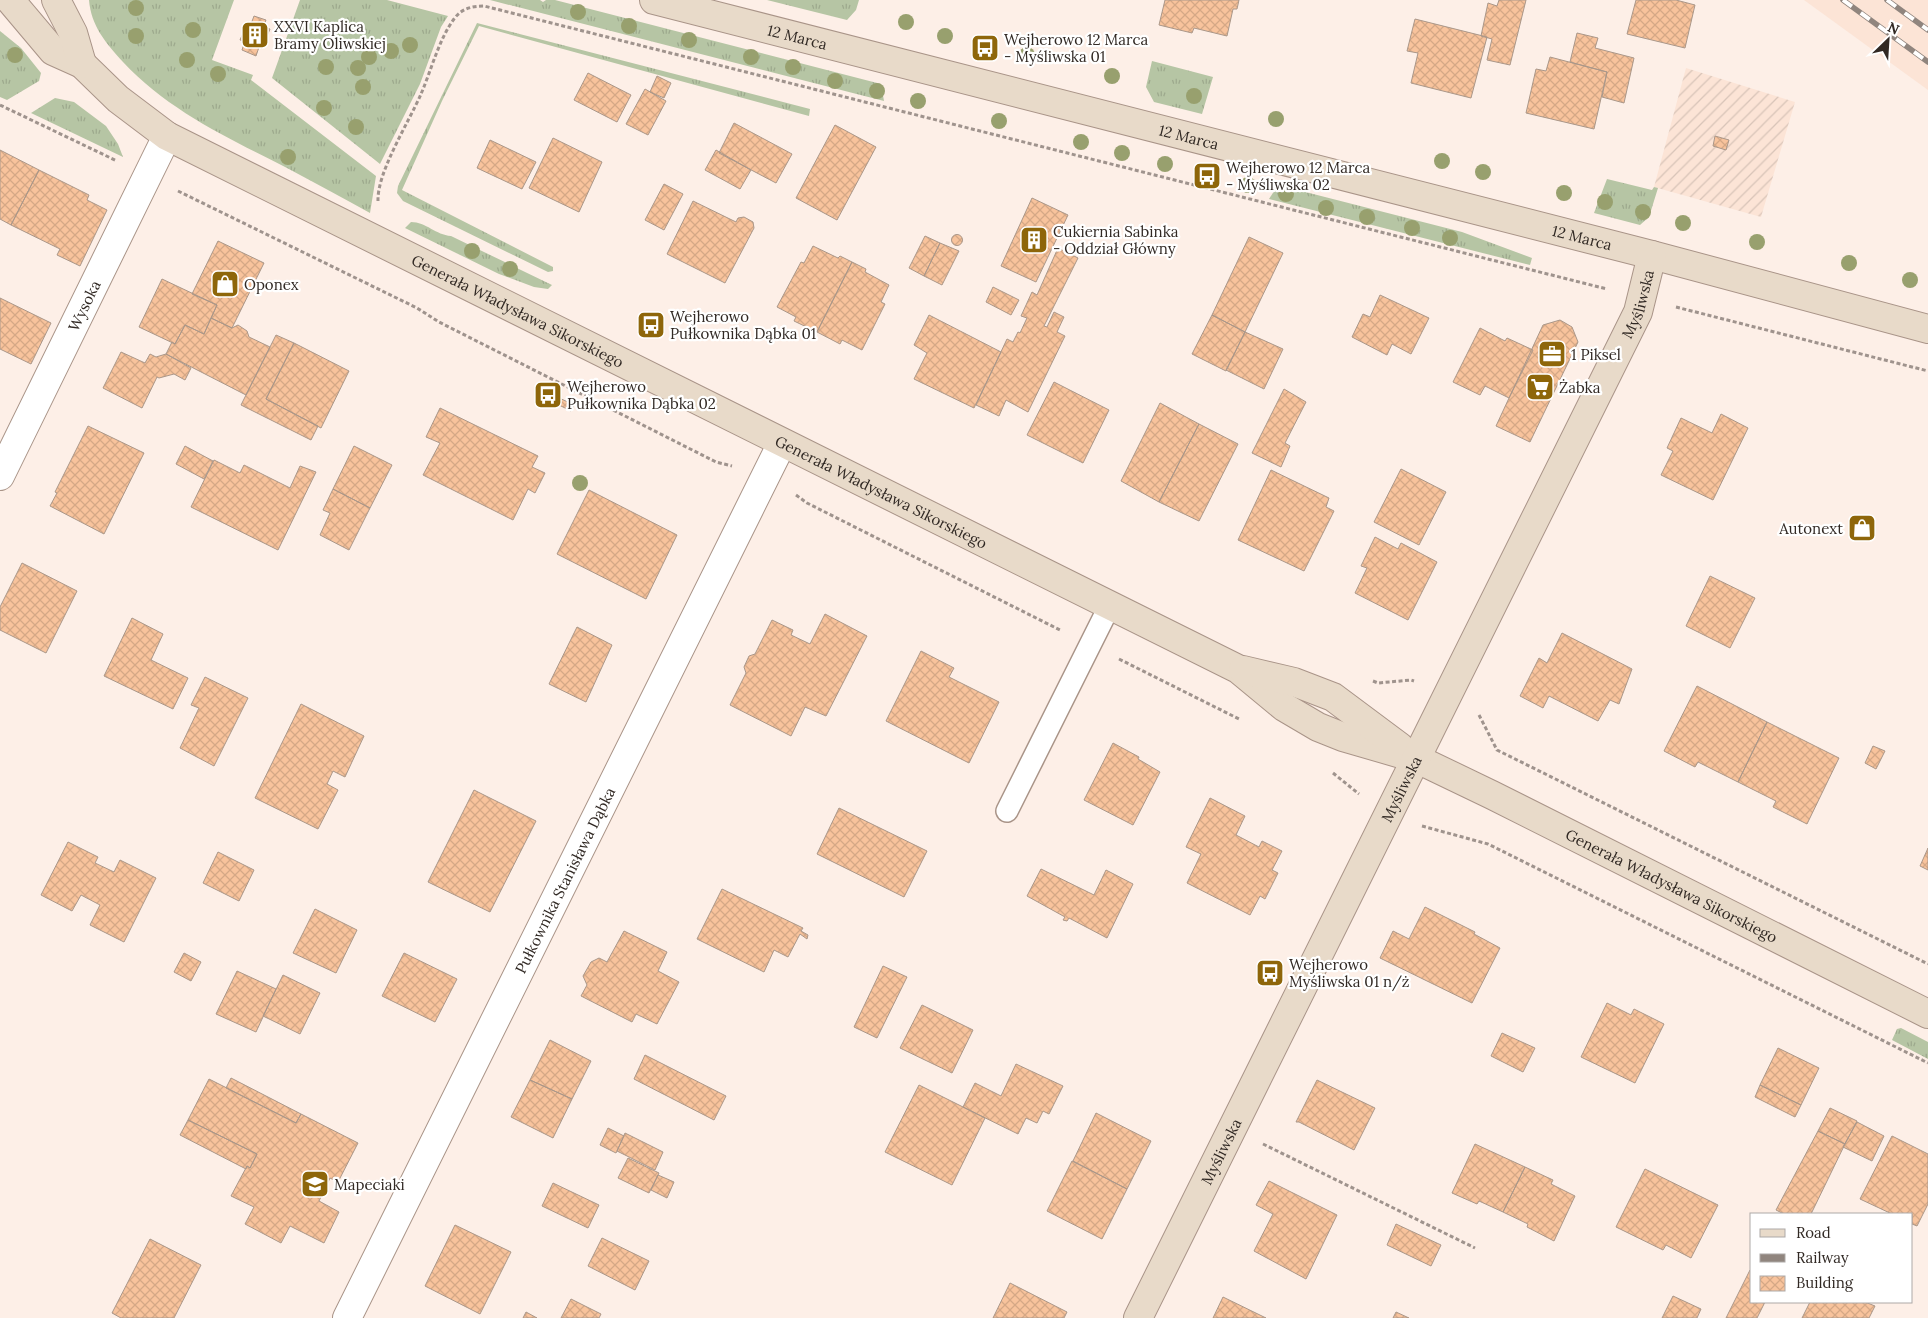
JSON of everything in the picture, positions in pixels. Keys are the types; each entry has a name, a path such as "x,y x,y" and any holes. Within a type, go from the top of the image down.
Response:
{"street":[{"name":"Generała Władysława Sikorskiego","path":"10,0 53,51 82,64 118,99 168,136 1238,669 1284,707 1318,728 1415,758 1501,799 1928,1014"},
{"name":"Generała Władysława Sikorskiego","path":"56,0 73,34 82,64"},
{"name":"12 Marca","path":"654,0 1652,255 1928,329"},
{"name":"Wysoka","path":"0,476 168,136"},
{"name":"Myśliwska","path":"1138,1318 1638,312 1643,298 1652,255"},
{"name":"Pułkownika Stanisława Dąbka","path":"348,1318 782,443"}],"lane":[{"path":"1007,812 1110,605"}],"path":[{"path":"378,206 378,193 383,174 420,95 446,31 454,18 462,10 475,6 484,6 1928,371"},
{"path":"0,105 417,308 439,322 716,462 748,469 788,489 807,503 1245,722"},
{"path":"1370,680 1378,683 1411,680 1416,683"},
{"path":"1479,714 1497,750 1928,964"},
{"path":"1328,768 1365,799 1389,811 1418,825 1488,844 1928,1063"},
{"path":"1262,1144 1475,1248"}],"shaded area":[{"path":"1804,0 1928,0 1928,90"},
{"path":"1686,68 1795,102 1761,217 1654,187"}],"green space":[{"path":"89,0 234,0 212,60 253,75 251,80 376,176 370,213 221,134 160,95 123,62 105,41 96,26"},
{"path":"300,0 387,0 448,16 441,27 420,84 380,164 272,78"},
{"path":"490,0 540,0 543,2 555,0 881,84 884,101"},
{"path":"767,0 859,0 856,10 847,20"},
{"path":"477,23 810,109 809,116 479,26 442,101 402,190 553,267 553,271 548,272 403,201 397,193 398,186"},
{"path":"0,31 21,48 41,73 39,81 7,100 0,97"},
{"path":"1152,61 1213,77 1202,114 1154,102 1146,87"},
{"path":"55,98 74,102 106,126 118,144 123,157 31,113"},
{"path":"1607,179 1652,190 1654,187 1658,188 1649,217 1640,225 1594,213"},
{"path":"1278,185 1462,232 1532,258 1530,265 1269,199"},
{"path":"411,222 451,236 552,285 548,289 534,287 499,274 405,228"},
{"path":"1901,1028 1928,1042 1928,1059 1892,1040 1897,1029"}],"building":[{"path":"1165,0 1239,0 1237,9 1233,9 1227,36 1194,28 1192,33 1159,25"},
{"path":"1499,0 1526,0 1510,65 1487,60 1492,39 1481,36 1488,3 1497,6"},
{"path":"1636,0 1676,0 1695,5 1685,48 1627,34"},
{"name":"XXVI Kaplica Bramy Oliwskiej","path":"254,16 266,20 263,27 270,29 262,48 259,47 256,56 242,50 245,41 240,40 248,22 251,24"},
{"path":"1415,19 1487,37 1471,98 1411,83 1418,53 1407,51"},
{"path":"1577,33 1598,38 1595,48 1634,58 1624,103 1602,97 1607,72 1570,62"},
{"path":"1550,57 1607,72 1594,129 1526,113 1536,69 1546,71"},
{"path":"588,73 631,95 617,122 574,100"},
{"path":"657,76 671,83 664,98 650,92"},
{"path":"645,89 666,101 648,135 626,124"},
{"path":"734,123 792,154 776,183 719,153"},
{"path":"835,125 876,147 837,220 796,198"},
{"path":"1715,136 1729,140 1726,150 1713,146"},
{"path":"553,138 602,162 579,212 529,188"},
{"path":"490,140 536,162 522,189 477,168"},
{"path":"0,150 39,170 11,225 0,219"},
{"path":"716,150 751,170 740,189 705,170"},
{"path":"39,170 89,195 87,200 107,210 80,266 57,255 60,249 11,225"},
{"path":"664,184 683,194 664,230 645,220"},
{"name":"Cukiernia Sabinka - Oddział Główny","path":"1032,198 1068,215 1036,282 1001,266"},
{"path":"693,201 736,222 738,218 744,217 753,222 754,228 725,283 667,254"},
{"path":"957,234 963,240 957,246 951,240"},
{"path":"925,236 940,243 924,276 909,268"},
{"path":"1249,237 1283,253 1245,332 1212,315"},
{"name":"Oponex","path":"218,241 264,263 232,328 211,318 217,305 192,294"},
{"path":"940,243 959,251 942,285 924,276"},
{"path":"813,246 838,258 840,256 852,262 817,332 794,321 796,317 777,307 801,262 804,263"},
{"path":"1058,248 1078,258 1044,326 1047,327 1054,312 1064,317 1057,332 1065,336 1028,412 1006,400 999,416 976,405 1007,339 1013,342 1018,332 1020,333 1027,318 1021,316 1032,292 1037,295"},
{"path":"852,262 866,269 865,272 889,285 881,302 885,304 862,350 842,340 840,344 817,332"},
{"path":"162,279 217,305 204,334 185,325 175,344 139,327"},
{"path":"993,287 1019,300 1011,315 986,302"},
{"path":"1380,295 1429,318 1411,354 1392,344 1387,355 1352,337 1363,314 1370,317"},
{"path":"0,298 51,323 31,364 0,349"},
{"path":"929,315 1001,352 974,408 914,379 927,353 914,345"},
{"path":"1212,315 1245,332 1226,371 1192,354"},
{"path":"211,318 232,328 238,325 247,331 249,337 270,347 246,395 166,354 172,342 175,344 185,325 204,334"},
{"path":"1560,320 1572,327 1578,342 1530,442 1496,426 1543,325"},
{"path":"1480,328 1505,341 1507,338 1533,350 1509,398 1485,386 1480,395 1453,382"},
{"path":"1245,332 1283,349 1264,389 1226,370"},
{"path":"276,335 294,343 266,399 318,426 311,440 241,405"},
{"path":"294,343 349,371 321,428 266,399"},
{"path":"121,352 145,363 150,354 156,357 166,354 191,368 185,380 174,374 157,377 142,408 103,388"},
{"path":"1054,382 1109,410 1083,463 1027,435"},
{"path":"1284,389 1306,402 1285,443 1290,446 1281,467 1252,453"},
{"path":"551,394 574,405 571,411 549,400"},
{"path":"1160,403 1199,424 1159,502 1121,481"},
{"path":"440,408 538,456 532,467 545,473 535,493 528,489 513,520 423,475 440,443 426,437"},
{"path":"1721,414 1748,428 1713,500 1661,475 1673,451 1667,448 1681,418 1712,433"},
{"path":"1199,424 1238,444 1199,521 1159,502"},
{"path":"88,426 144,453 104,534 50,506"},
{"path":"185,446 213,461 204,479 176,464"},
{"path":"354,446 392,465 370,508 333,489"},
{"path":"214,460 240,473 244,465 290,488 300,466 316,472 278,550 191,507"},
{"path":"1401,469 1446,492 1419,545 1374,522"},
{"path":"1271,470 1329,498 1326,507 1334,511 1304,571 1238,540"},
{"path":"333,489 370,508 349,550 320,535 330,513 323,510"},
{"path":"589,490 677,535 646,599 557,554"},
{"path":"1375,537 1398,549 1401,543 1437,562 1408,620 1355,593 1367,568 1361,566"},
{"path":"22,563 77,591 46,653 0,630 0,607"},
{"path":"1710,576 1755,598 1730,648 1686,626"},
{"path":"825,614 867,636 826,716 805,707 791,736 730,705 746,673 744,667 749,656 755,654 772,620 793,630 791,635 810,644"},
{"path":"132,618 163,634 151,660 188,678 173,709 104,676"},
{"path":"577,627 612,645 586,702 549,684"},
{"path":"1562,633 1632,669 1619,704 1610,700 1598,721 1549,696 1543,708 1520,696 1539,658 1547,663"},
{"path":"921,651 954,668 949,677 999,702 969,763 886,721"},
{"path":"205,677 248,698 214,766 180,748 199,708 191,705"},
{"path":"1697,686 1767,722 1738,782 1698,762 1695,767 1664,751"},
{"path":"301,704 364,736 345,777 333,771 327,784 338,790 318,829 255,798"},
{"path":"1767,722 1839,758 1807,824 1773,807 1776,801 1738,782"},
{"path":"1113,743 1139,757 1138,759 1160,772 1133,825 1084,800"},
{"path":"1873,746 1885,751 1876,769 1865,763"},
{"path":"474,790 536,821 490,912 428,882"},
{"path":"1210,798 1245,816 1236,835 1259,847 1262,841 1282,851 1272,870 1278,873 1265,899 1260,896 1250,915 1187,883 1201,854 1186,847"},
{"path":"839,808 927,851 904,897 817,854"},
{"path":"68,842 98,857 95,863 114,872 120,860 156,878 124,942 90,925 100,905 81,895 72,911 41,895"},
{"path":"1928,848 1928,870 1920,866"},
{"path":"218,852 254,870 239,901 203,883"},
{"path":"1041,869 1094,895 1106,870 1133,884 1107,938 1069,918 1067,921 1063,920 1065,917 1027,896"},
{"path":"722,889 803,928 801,931 808,935 807,939 800,934 788,957 774,950 764,972 697,939"},
{"path":"1425,907 1475,932 1474,934 1500,948 1472,1003 1380,958 1393,931 1409,939"},
{"path":"315,909 357,930 336,973 293,953"},
{"path":"624,931 667,952 658,971 679,982 657,1024 636,1014 632,1022 581,996 587,985 583,976 591,962 599,958 607,962"},
{"path":"184,953 201,962 191,981 174,972"},
{"path":"404,953 457,979 435,1022 382,996"},
{"path":"883,966 907,977 877,1038 854,1027"},
{"path":"237,971 276,989 256,1032 216,1014"},
{"path":"283,975 320,993 300,1034 263,1016"},
{"path":"1607,1003 1631,1015 1634,1009 1664,1024 1635,1083 1581,1057"},
{"path":"922,1005 973,1030 952,1073 900,1048"},
{"path":"1502,1033 1535,1048 1523,1072 1491,1056"},
{"path":"550,1040 591,1061 572,1099 530,1080"},
{"path":"1778,1048 1819,1068 1801,1105 1760,1085"},
{"path":"645,1055 726,1096 714,1120 634,1079"},
{"path":"1016,1064 1063,1086 1049,1114 1043,1111 1037,1123 1026,1118 1018,1134 963,1107 975,1083 1001,1096"},
{"path":"231,1078 301,1114 296,1123 226,1088"},
{"path":"209,1079 296,1123 301,1114 358,1143 338,1182 330,1178 319,1201 339,1212 324,1243 290,1226 281,1243 245,1224 254,1207 231,1196 247,1166 250,1168 257,1154 188,1120"},
{"path":"530,1080 572,1099 553,1138 511,1117"},
{"path":"1317,1080 1375,1108 1354,1150 1296,1122"},
{"path":"919,1085 985,1118 952,1185 885,1152"},
{"path":"1760,1085 1801,1105 1795,1117 1755,1097"},
{"path":"1830,1108 1857,1121 1845,1144 1818,1131"},
{"path":"1096,1113 1151,1141 1127,1189 1073,1161"},
{"path":"188,1120 257,1154 250,1168 247,1166 246,1169 180,1135"},
{"path":"1857,1122 1884,1136 1872,1161 1843,1147"},
{"path":"608,1128 624,1136 616,1153 600,1145"},
{"path":"1818,1131 1845,1144 1811,1213 1782,1213 1776,1210"},
{"path":"625,1133 663,1152 655,1170 617,1151"},
{"path":"1892,1136 1928,1154 1928,1204 1917,1226 1913,1224 1913,1213 1890,1213 1860,1199"},
{"path":"1475,1144 1525,1167 1503,1212 1479,1201 1477,1204 1452,1193"},
{"path":"628,1158 659,1173 649,1193 618,1178"},
{"path":"1072,1161 1127,1189 1102,1239 1047,1211"},
{"path":"1525,1167 1553,1180 1551,1184 1575,1196 1554,1241 1527,1227 1528,1224 1503,1212"},
{"path":"1645,1169 1718,1205 1691,1258 1666,1245 1663,1250 1616,1227"},
{"path":"658,1175 674,1182 667,1198 651,1190"},
{"path":"1269,1181 1337,1215 1306,1279 1254,1251 1273,1214 1256,1205"},
{"path":"553,1183 599,1205 588,1228 542,1206"},
{"path":"1396,1224 1441,1245 1431,1266 1387,1245"},
{"path":"455,1225 511,1252 480,1314 425,1286"},
{"path":"602,1238 649,1261 635,1290 588,1266"},
{"path":"150,1239 201,1265 174,1318 121,1318 112,1313"},
{"path":"1750,1270 1750,1303 1764,1303 1757,1318 1726,1318"},
{"path":"1010,1283 1067,1312 1064,1318 993,1318"},
{"path":"1673,1296 1701,1309 1697,1318 1662,1318"},
{"path":"1223,1297 1266,1318 1213,1318"},
{"path":"571,1299 601,1314 599,1318 561,1318"},
{"path":"1810,1303 1868,1303 1875,1306 1869,1318 1802,1318"},
{"path":"526,1312 537,1318 523,1318"},
{"path":"1396,1312 1409,1318 1393,1318"}],"railway":[{"path":"1843,0 1928,62"},
{"path":"1887,0 1928,30"}],"place":[{"name":"XXVI Kaplica Bramy Oliwskiej","path":"255,35"},
{"name":"Wejherowo 12 Marca - Myśliwska 01","path":"985,48"},
{"name":"Wejherowo 12 Marca - Myśliwska 02","path":"1207,176"},
{"name":"Cukiernia Sabinka - Oddział Główny","path":"1034,240"},
{"name":"Oponex","path":"225,284"},
{"name":"Wejherowo Pułkownika Dąbka 01","path":"651,325"},
{"name":"1 Piksel","path":"1552,354"},
{"name":"Żabka","path":"1540,387"},
{"name":"Wejherowo Pułkownika Dąbka 02","path":"548,395"},
{"name":"Autonext","path":"1862,528"},
{"name":"Wejherowo Myśliwska 01 n/ż","path":"1270,973"},
{"name":"Mapeciaki","path":"315,1184"}]}
